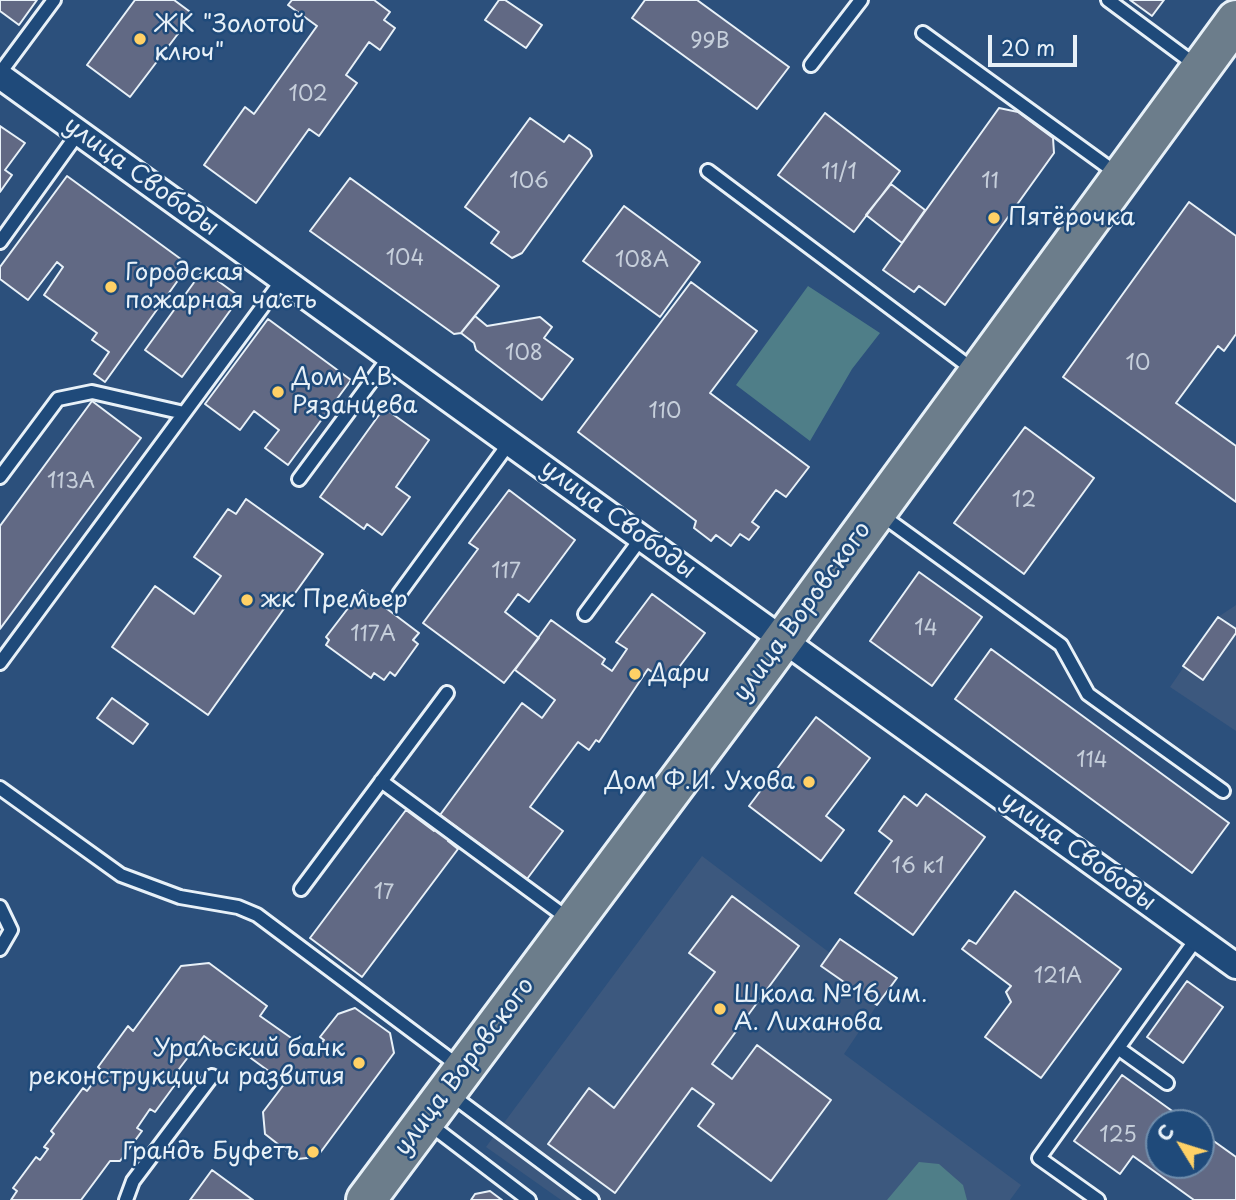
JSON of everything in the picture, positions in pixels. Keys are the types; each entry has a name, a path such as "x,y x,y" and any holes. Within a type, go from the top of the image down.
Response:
{"main road":[{"name":"улица Воровского","path":"366,1200 877,512 1236,20"}],"street":[{"name":"улица Свободы","path":"0,74 1236,966"}],"lane":[{"path":"0,74 54,0"},
{"path":"811,65 861,0"},
{"path":"1108,0 1200,68"},
{"path":"923,33 1121,176"},
{"path":"0,242 79,132"},
{"path":"708,171 978,373"},
{"path":"0,663 283,279"},
{"path":"299,479 390,356"},
{"path":"0,477 58,398 92,393 184,413"},
{"path":"399,594 510,442"},
{"path":"877,512 1061,645 1088,694 1223,792"},
{"path":"585,614 642,537"},
{"path":"301,888 447,693"},
{"path":"381,781 573,922"},
{"path":"0,788 121,875 180,897 238,907 257,915 445,1094 592,1200"},
{"path":"0,907 11,930 0,949"},
{"path":"1098,1200 1039,1158 1197,938"},
{"path":"1118,1048 1167,1083"},
{"path":"126,1200 133,1181 212,1076"},
{"path":"445,1094 529,1200"}],"shaded area":[{"path":"1236,605 1236,731 1170,687 1218,617"},
{"path":"702,856 830,953 821,966 877,1005 844,1054 1021,1185 1010,1200 561,1200 486,1147"}],"green space":[{"path":"808,286 880,333 852,369 810,441 736,385"},
{"path":"919,1162 939,1164 963,1185 967,1200 887,1200"}],"building":[{"path":"0,0 37,0 19,25 0,11"},
{"name":"ЖК \"Золотой ключ\"","path":"135,0 174,0 193,14 130,97 87,65"},
{"path":"292,0 374,0 390,12 384,20 395,28 380,50 369,42 346,75 357,83 319,136 309,129 256,203 204,165 245,107 254,114 317,26 288,5"},
{"path":"499,0 505,0 542,25 526,48 485,20"},
{"path":"645,0 697,0 789,67 757,109 632,18"},
{"path":"1130,0 1164,0 1152,16"},
{"path":"999,108 1018,112 1053,138 1054,153 945,305 919,286 914,292 883,270"},
{"path":"825,113 900,171 854,232 778,175"},
{"path":"530,118 564,142 569,135 590,150 592,156 522,253 512,258 491,243 499,232 465,207"},
{"path":"0,126 25,143 5,170 12,175 0,192"},
{"name":"Городская пожарная часть","path":"67,176 189,265 105,382 94,374 109,352 92,340 97,333 44,295 63,267 57,262 28,300 0,279 0,267"},
{"path":"350,178 499,286 461,333 454,334 310,231"},
{"path":"891,184 925,210 902,243 866,215"},
{"path":"1189,202 1236,236 1236,334 1224,351 1218,346 1176,403 1236,446 1236,502 1063,377"},
{"path":"624,206 700,262 660,317 583,261"},
{"path":"203,270 240,297 182,377 145,350"},
{"path":"691,282 757,331 710,393 809,467 786,497 776,490 752,522 759,527 749,540 740,534 731,546 716,535 711,541 694,528 696,521 578,432"},
{"path":"475,316 487,326 540,317 552,327 544,338 573,359 542,400 476,350 474,343 461,333"},
{"name":"Дом А.В. Рязанцева","path":"268,319 351,380 288,465 265,448 279,430 254,411 240,430 205,404"},
{"path":"92,401 141,438 0,629 0,526"},
{"path":"384,408 429,440 396,487 410,497 382,535 367,524 364,529 320,497"},
{"path":"1025,427 1094,478 1024,574 954,523"},
{"path":"509,490 575,540 529,602 518,594 505,612 539,638 504,683 423,623 478,549 469,543"},
{"name":"жк Премьер","path":"246,499 323,554 208,715 112,647 155,586 194,614 221,576 194,557 228,509 236,514"},
{"path":"919,572 982,617 932,686 870,641"},
{"path":"362,590 419,633 413,640 418,644 395,676 390,672 384,680 374,673 371,678 326,645 329,640 326,637"},
{"path":"652,594 705,633 667,683 648,669 599,742 596,740 589,750 578,742 530,807 563,831 527,879 440,815 522,703 542,718 555,700 515,670 551,620 605,659 602,664 612,671 627,649 616,642"},
{"path":"1218,617 1236,629 1236,633 1203,680 1183,666"},
{"path":"991,649 1229,823 1192,873 955,699"},
{"path":"112,698 148,724 133,744 97,718"},
{"name":"Дом Ф.И. Ухова","path":"816,717 870,758 826,816 844,830 821,861 749,806"},
{"path":"926,794 985,837 913,935 855,893 892,841 879,831 904,796 917,806"},
{"path":"406,810 434,831 444,818 458,828 448,841 458,849 362,977 310,938"},
{"path":"1015,891 1121,969 1041,1078 985,1037 1011,1002 1006,992 1011,986 962,949 969,940 976,944"},
{"name":"Школа №16 им. А. Лиханова","path":"732,896 799,946 712,1064 732,1079 757,1045 831,1100 771,1181 698,1126 714,1104 692,1088 615,1193 548,1144 589,1088 614,1108 715,972 689,953"},
{"path":"840,939 897,978 877,1005 821,966"},
{"path":"209,963 267,1006 260,1016 314,1054 324,1040 320,1037 338,1014 355,1008 390,1033 394,1053 317,1157 297,1159 265,1134 263,1112 285,1083 237,1048 231,1056 204,1036 176,1073 177,1082 155,1112 150,1109 137,1128 142,1131 120,1161 110,1161 81,1200 11,1200 17,1191 13,1188 36,1157 40,1160 48,1149 44,1147 54,1134 51,1131 83,1088 87,1091 102,1071 98,1067 128,1026 133,1031 181,966"},
{"path":"1187,981 1223,1007 1183,1063 1147,1037"},
{"path":"1122,1075 1169,1109 1145,1109 1145,1165 1133,1156 1120,1174 1074,1141"},
{"path":"1215,1142 1236,1157 1236,1200 1194,1200 1165,1179 1215,1179"},
{"path":"212,1170 253,1200 190,1200"},
{"path":"490,1191 502,1200 471,1200 475,1194"}],"place":[{"name":"ЖК \"Золотой ключ\"","path":"140,39"},
{"name":"Пятёрочка","path":"994,218"},
{"name":"Городская пожарная часть","path":"111,287"},
{"name":"Дом А.В. Рязанцева","path":"278,392"},
{"name":"жк Премьер","path":"247,600"},
{"name":"Дари","path":"635,674"},
{"name":"Дом Ф.И. Ухова","path":"809,782"},
{"name":"Школа №16 им. А. Лиханова","path":"720,1009"},
{"name":"Уральский банк реконструкции и развития","path":"359,1063"},
{"name":"Грандъ Буфетъ","path":"313,1152"}]}
